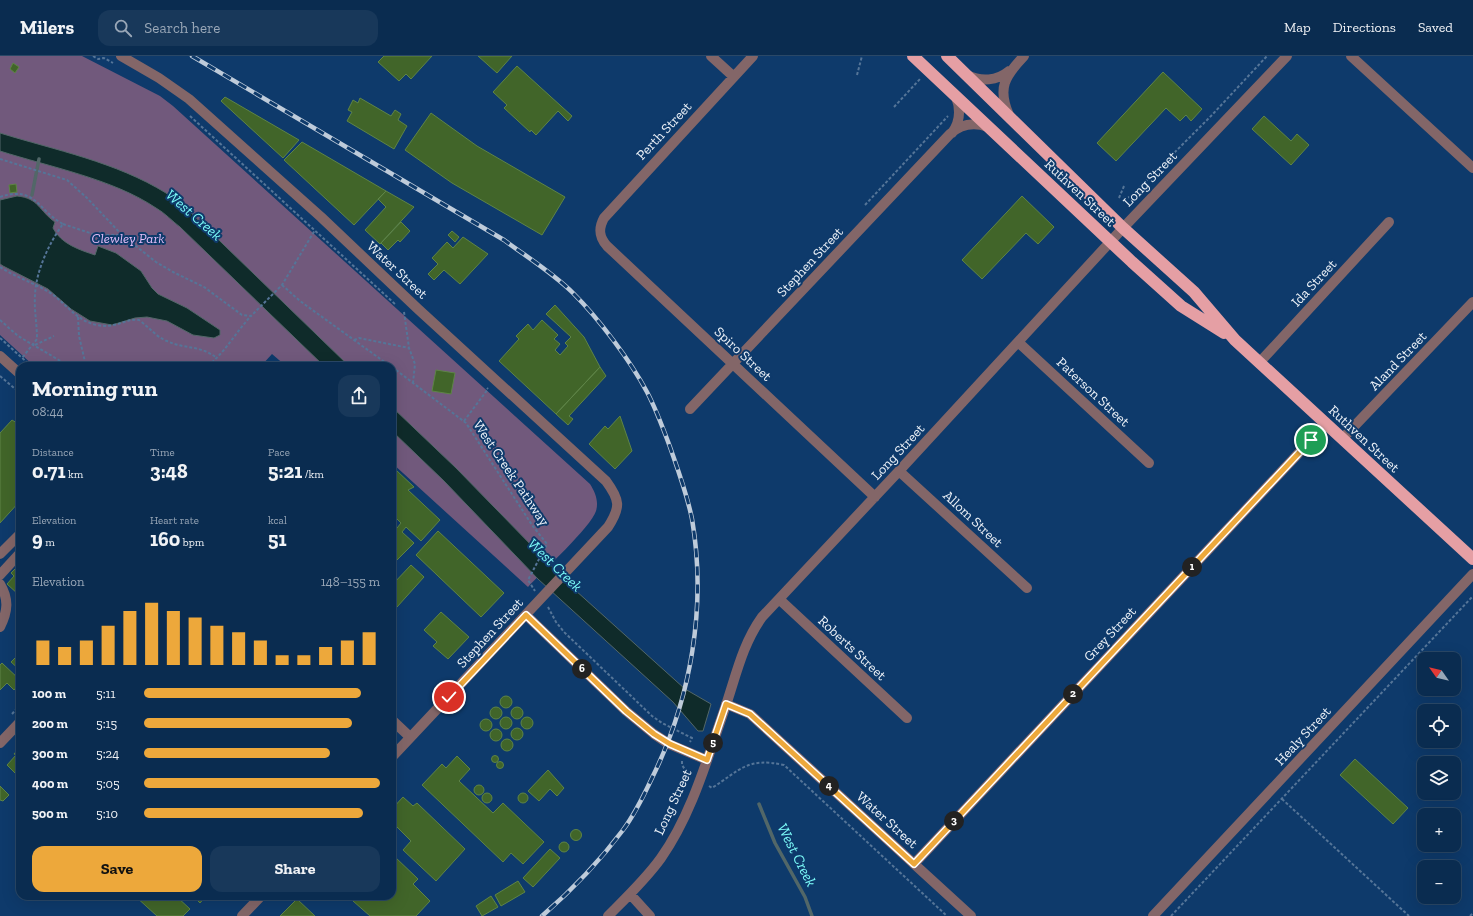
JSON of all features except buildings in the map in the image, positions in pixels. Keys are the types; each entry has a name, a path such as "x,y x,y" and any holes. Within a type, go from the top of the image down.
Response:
{"highway":[{"name":"Ruthven Street","path":"913,56 1110,242 1181,306 1235,340"},
{"name":"Ruthven Street","path":"947,56 1123,228 1194,292 1235,340 1259,363 1473,558"}],"street":[{"name":"Water Street","path":"121,56 159,78 189,100 320,217 606,481 614,491 618,503 615,516 608,527"},
{"path":"711,56 734,77"},
{"name":"Perth Street","path":"600,228 604,218 615,204 753,56"},
{"path":"1010,117 1004,104 1003,90 1007,76 1024,56"},
{"name":"Long Street","path":"608,916 630,894 661,858 680,825 700,782 741,654 752,630 1123,228 1287,56"},
{"path":"1351,56 1473,168"},
{"path":"965,74 978,79 991,79 1011,70"},
{"name":"Stephen Street","path":"690,409 950,134 956,126 960,110 956,97"},
{"name":"Stephen Street","path":"950,134 958,128 968,124 988,127"},
{"name":"Ida Street","path":"1259,363 1389,222"},
{"name":"Spiro Street","path":"600,228 601,238 607,246 875,497"},
{"name":"Aland Street","path":"1342,439 1472,304"},
{"name":"Paterson Street","path":"1018,342 1149,463"},
{"path":"0,356 16,370"},
{"name":"Grey Street","path":"914,864 1326,424"},
{"name":"Allom Street","path":"899,471 1027,588"},
{"name":"Stephen Street","path":"396,753 608,527"},
{"path":"0,554 16,538"},
{"path":"0,575 16,557"},
{"name":"Healy Street","path":"1153,916 1473,574"},
{"path":"0,584 5,593 7,608 0,626"},
{"name":"Roberts Street","path":"779,600 907,718"},
{"path":"0,611 0,626"},
{"path":"526,615 626,711 654,734 670,744 707,760"},
{"name":"Water Street","path":"726,704 750,714 971,916"},
{"path":"396,724 410,737"},
{"path":"0,743 16,726"},
{"path":"630,894 650,916"},
{"path":"242,916 256,900"}],"path":[{"path":"857,75 862,56"},
{"path":"1123,198 1130,197 1211,116 1267,56"},
{"path":"894,107 921,78"},
{"path":"186,112 398,306"},
{"path":"865,205 950,114"},
{"path":"0,159 59,176 75,186 122,235 166,268 204,287 242,315 251,316"},
{"path":"1119,198 1124,186"},
{"path":"0,197 17,194 31,197 41,204 53,218 62,225 96,235 122,235"},
{"path":"22,358 34,345 37,339 34,301 36,285 44,259 62,225"},
{"path":"212,362 229,346 239,328 282,285 315,230"},
{"path":"0,267 51,293 78,317 90,323 113,327 135,320 140,320 162,339 175,344 204,349 217,358"},
{"name":"West Creek Pathway","path":"282,285 384,362"},
{"path":"410,317 404,312 409,348 415,364 413,383"},
{"path":"78,317 79,336 85,362"},
{"path":"0,320 18,336 62,362"},
{"path":"34,345 54,336"},
{"path":"0,338 26,362"},
{"path":"354,340 359,338 409,348"},
{"name":"West Creek Pathway","path":"396,371 464,421 532,525 547,544 528,580 533,590"},
{"path":"0,376 16,390"},
{"path":"464,421 488,389 483,385"},
{"path":"1171,916 1473,596"},
{"path":"548,607 556,622 564,632 652,716 662,723 692,738"},
{"path":"683,760 682,765 691,778"},
{"path":"708,786 712,788 743,766 765,763 784,765 947,916"},
{"path":"1282,799 1409,916"},
{"path":"1470,916 1473,913"}],"green space":[{"name":"Clewley Park","path":"0,56 82,56 160,96 173,106 590,484 596,497 596,511 585,528 528,587 396,467 396,362 281,362 272,354 265,362 30,362 0,335"}],"shaded area":[{"path":"0,133 64,151 106,165 147,182 166,193 192,214 345,362 320,362 180,227 159,210 121,189 101,181 0,151"},
{"path":"17,196 30,199 34,202 55,222 53,228 56,234 71,246 95,255 98,246 116,253 141,271 152,288 158,294 187,308 220,330 220,335 214,338 193,335 167,321 147,317 135,318 112,325 90,321 71,309 48,289 0,264 0,200"},
{"path":"396,411 456,468 575,590 685,689 711,704 703,731 698,731 673,702 538,579 444,481 396,435"}],"waterway":[{"path":"32,195 39,159"},
{"name":"West Creek","path":"759,804 775,843 805,897 812,916"}],"railway":[{"path":"192,56 504,240 548,272 583,303 613,340 640,380 659,419 688,500 696,552 698,585 696,618 686,684 666,748 646,791 631,818 614,842 595,864 542,916"}],"route":[{"path":"449,697 526,615 626,711 654,734 670,744 707,760 726,704 744,710 914,864 1311,440"}]}
